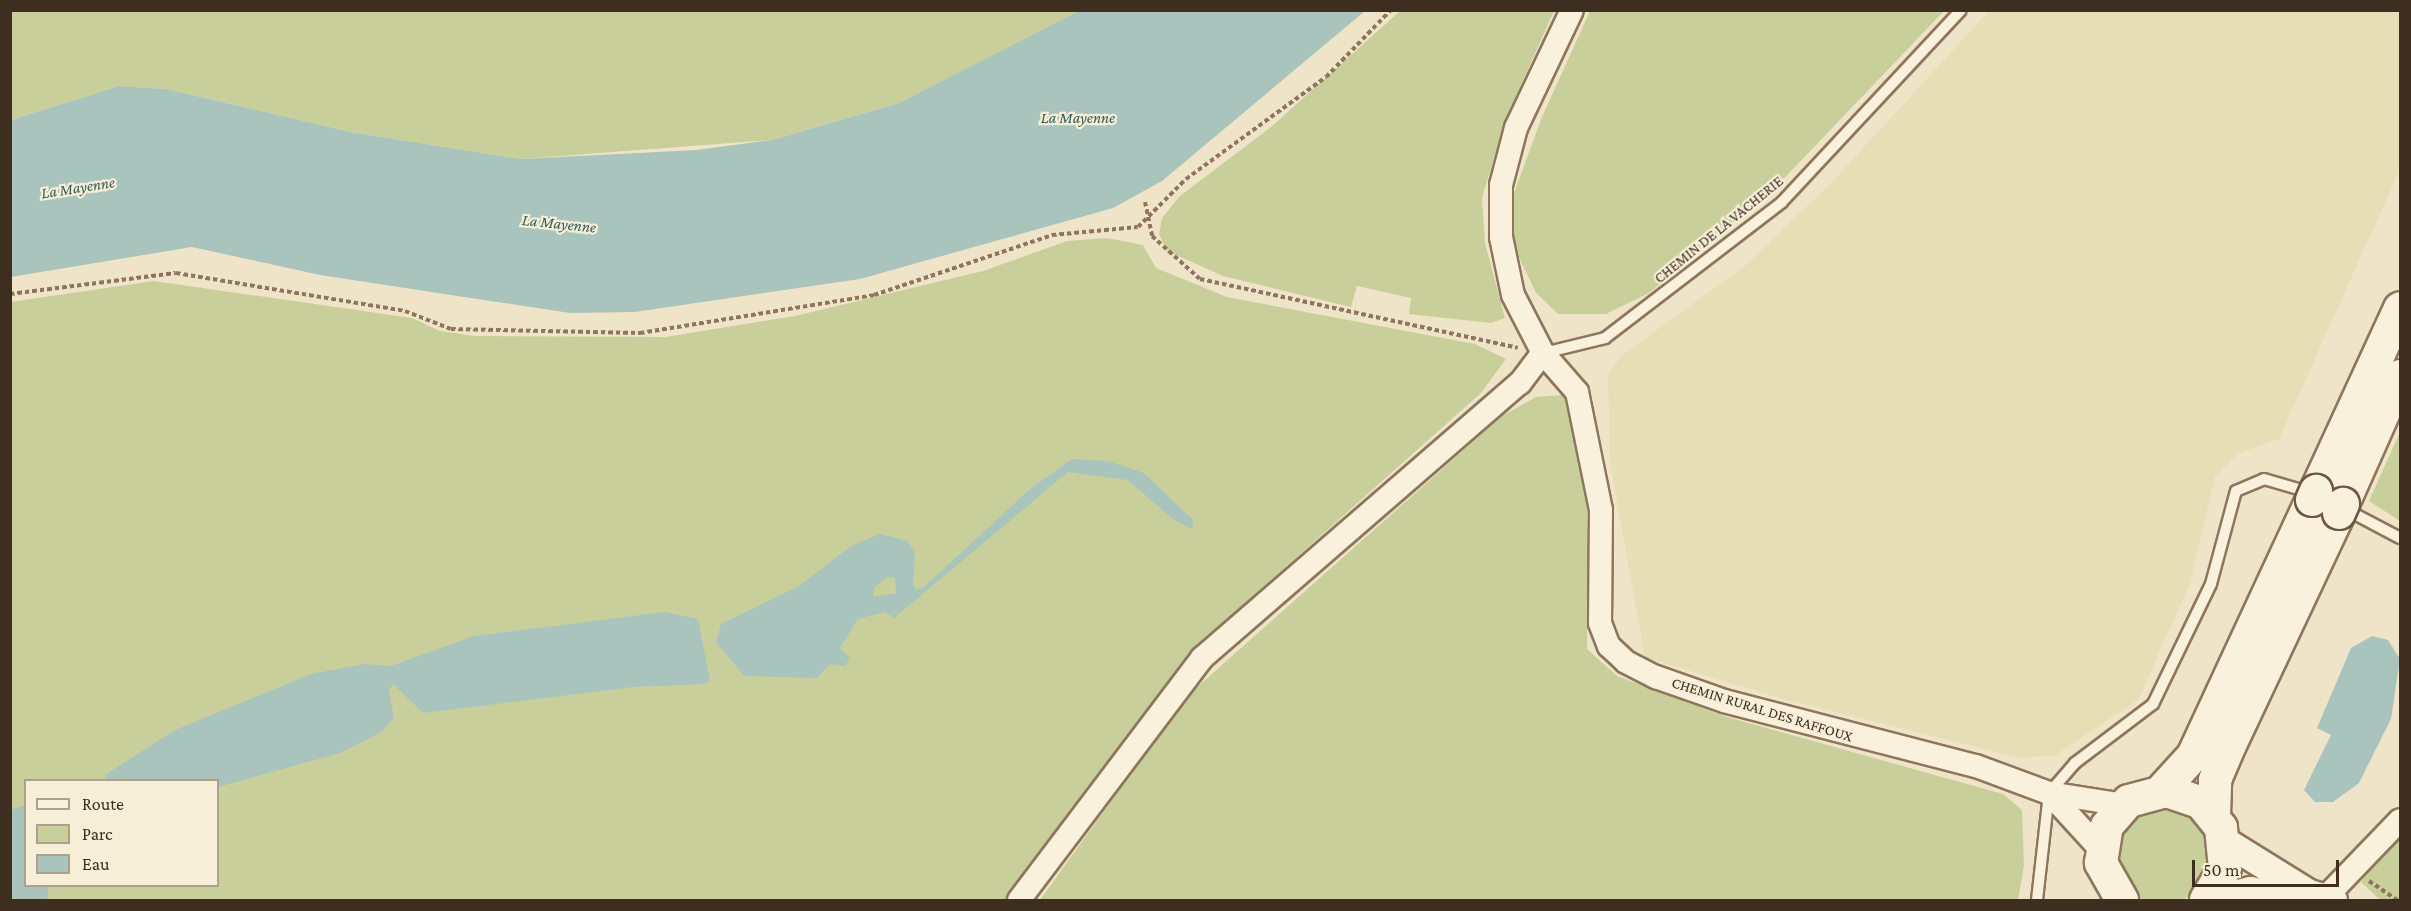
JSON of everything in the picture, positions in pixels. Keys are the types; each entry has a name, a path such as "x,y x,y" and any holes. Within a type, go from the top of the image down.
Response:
{"main road":[{"path":"2207,900 2225,868 2215,780 2328,502 2400,308"},
{"path":"2107,894 2102,850 2107,826 2125,805 2161,791 2193,756 2328,502 2400,376"},
{"path":"2161,791 2191,797 2220,829"}],"street":[{"name":"CHEMIN RURAL DES RAFFOUX","path":"1572,10 1516,128 1501,185 1501,237 1513,294 1543,353 1577,392 1601,510 1600,623 1609,646 1626,662 1724,701 1976,766 2049,793 2125,805"},
{"path":"1019,900 1202,658 1520,383 1543,353"},
{"name":"CHEMIN RURAL DES RAFFOUX","path":"2049,793 2102,850"},
{"path":"2207,900 2250,890 2288,897 2317,897 2400,820"},
{"path":"2220,829 2317,897"}],"lane":[{"name":"CHEMIN DE LA VACHERIE","path":"1543,353 1605,338 1782,202 1961,10"},
{"path":"2037,900 2049,793 2075,763 2153,704 2211,584 2236,491 2264,479 2328,502 2400,538"}],"path":[{"path":"10,294 176,273 405,311 451,328 649,333 874,295 1052,235 1128,231 1147,220 1186,179 1326,77 1391,10"},
{"path":"1145,202 1147,220 1164,252 1200,279 1543,353"}],"shaded area":[{"path":"1989,11 2400,11 2400,169 2279,439 2239,453 2215,477 2190,583 2138,700 2054,756 2021,758 1783,699 1645,657 1610,463 1608,375 1622,355 1745,266 1832,182"}],"green space":[{"path":"10,11 1081,11 899,103 772,140 521,159 356,133 166,89 119,86 11,120"},
{"path":"1400,11 1554,11 1506,118 1482,198 1485,243 1505,318 1491,323 1409,314 1411,298 1357,286 1351,307 1223,276 1167,251 1159,234 1162,218 1180,196 1271,127"},
{"path":"1590,11 1944,11 1773,190 1649,293 1606,314 1558,314 1536,293 1508,234 1514,193 1542,117"},
{"path":"1107,238 1143,245 1156,268 1227,297 1475,344 1506,359 1481,393 1242,606 1168,685 1009,900 11,900 10,302 154,281 412,318 440,331 475,336 665,337 795,316 983,271 1067,241"},
{"path":"1562,395 1574,415 1588,499 1587,649 1617,676 1727,717 2003,794 2022,810 2024,866 2018,900 1040,900 1186,697 1502,416 1536,397"},
{"path":"2400,432 2400,521 2369,501"},
{"path":"2163,808 2181,812 2197,822 2207,838 2211,856 2207,874 2197,890 2181,900 2163,904 2145,900 2129,890 2119,874 2115,856 2119,838 2129,822 2145,812"},
{"path":"2400,830 2400,900 2380,900 2361,882"}],"water":[{"name":"La Mayenne","path":"1081,10 1365,11 1162,181 1113,208 860,279 635,312 570,313 320,275 192,247 11,277 11,120 119,86 166,89 356,133 521,159 696,150 772,140 899,103"},
{"path":"1072,459 1108,461 1144,473 1193,520 1192,529 1174,520 1128,480 1068,472 894,618 885,612 858,619 840,648 850,658 845,666 830,664 817,678 744,676 716,642 721,624 799,586 851,546 880,534 907,541 915,553 913,584 916,590 925,586 1030,489","holes":["887,577 895,578 896,593 873,597 874,588"]},
{"path":"665,612 698,619 710,680 704,684 633,687 423,713 393,684 389,690 394,718 380,733 340,753 219,787 219,779 105,779 105,775 175,730 311,674 364,664 391,666 474,636"},
{"path":"2372,636 2388,640 2400,659 2391,719 2359,783 2333,802 2315,802 2304,790 2331,735 2317,728 2351,648"},
{"path":"24,805 24,887 49,887 47,900 11,900 11,810"}]}
